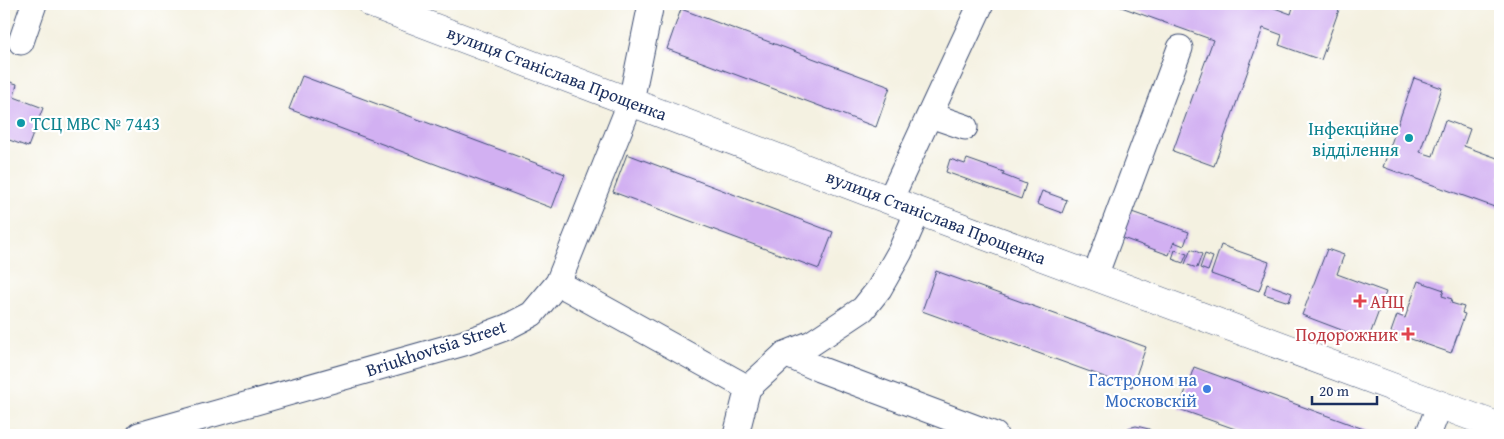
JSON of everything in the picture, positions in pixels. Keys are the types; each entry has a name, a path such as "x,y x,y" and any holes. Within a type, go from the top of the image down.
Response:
{"main road":[{"name":"вулиця Станіслава Прощенка","path":"372,4 918,211 1500,427"}],"street":[{"path":"21,42 34,4"},
{"name":"Briukhovtsia Street","path":"139,435 464,343 532,314 558,283 631,101 651,4"},
{"path":"890,200 981,4"},
{"path":"1095,276 1180,48"},
{"path":"930,115 964,127"},
{"path":"736,435 748,388 785,354 812,343 863,309 879,289 900,252 918,211"},
{"path":"558,283 748,388"},
{"path":"785,354 819,369 995,435"},
{"path":"1428,435 1440,404"}],"building":[{"path":"1113,4 1270,4 1269,6 1291,14 1294,4 1341,4 1321,60 1279,45 1282,35 1263,28 1214,166 1173,151 1213,40"},
{"path":"681,9 890,87 876,127 667,49"},
{"path":"302,76 565,174 552,208 289,109"},
{"name":"Інфекційне відділення","path":"1414,78 1442,88 1420,152 1433,156 1445,120 1470,129 1464,146 1500,159 1500,209 1383,167"},
{"name":"ТСЦ МВС № 7443","path":"4,80 17,84 14,97 43,108 28,147 4,138"},
{"path":"627,154 833,232 819,269 613,192"},
{"path":"950,159 965,164 967,159 1004,172 1003,175 1026,184 1021,199 946,172"},
{"path":"1042,191 1067,200 1062,213 1037,204"},
{"path":"1126,210 1189,232 1184,246 1174,242 1169,255 1117,236"},
{"path":"1221,245 1269,262 1259,291 1211,274"},
{"path":"1191,249 1202,254 1197,268 1185,264"},
{"path":"1327,249 1344,255 1337,274 1386,292 1368,340 1302,315"},
{"path":"1175,250 1187,254 1183,263 1172,259"},
{"path":"1205,254 1213,257 1208,271 1200,268"},
{"path":"936,271 1146,347 1132,387 922,311"},
{"path":"1418,281 1444,290 1442,296 1452,299 1451,303 1464,307 1462,313 1465,314 1451,353 1391,332 1397,315 1405,318"},
{"path":"1267,284 1292,293 1289,302 1264,294"},
{"path":"1194,367 1380,435 1252,435 1179,409"},
{"path":"1136,426 1149,429 1156,435 1126,435 1128,428"}],"place":[{"name":"ТСЦ МВС № 7443","path":"21,123"},
{"name":"Інфекційне відділення","path":"1409,138"},
{"name":"АНЦ","path":"1360,301"},
{"name":"Подорожник","path":"1408,334"},
{"name":"Гастроном на Московскій","path":"1207,389"}]}
